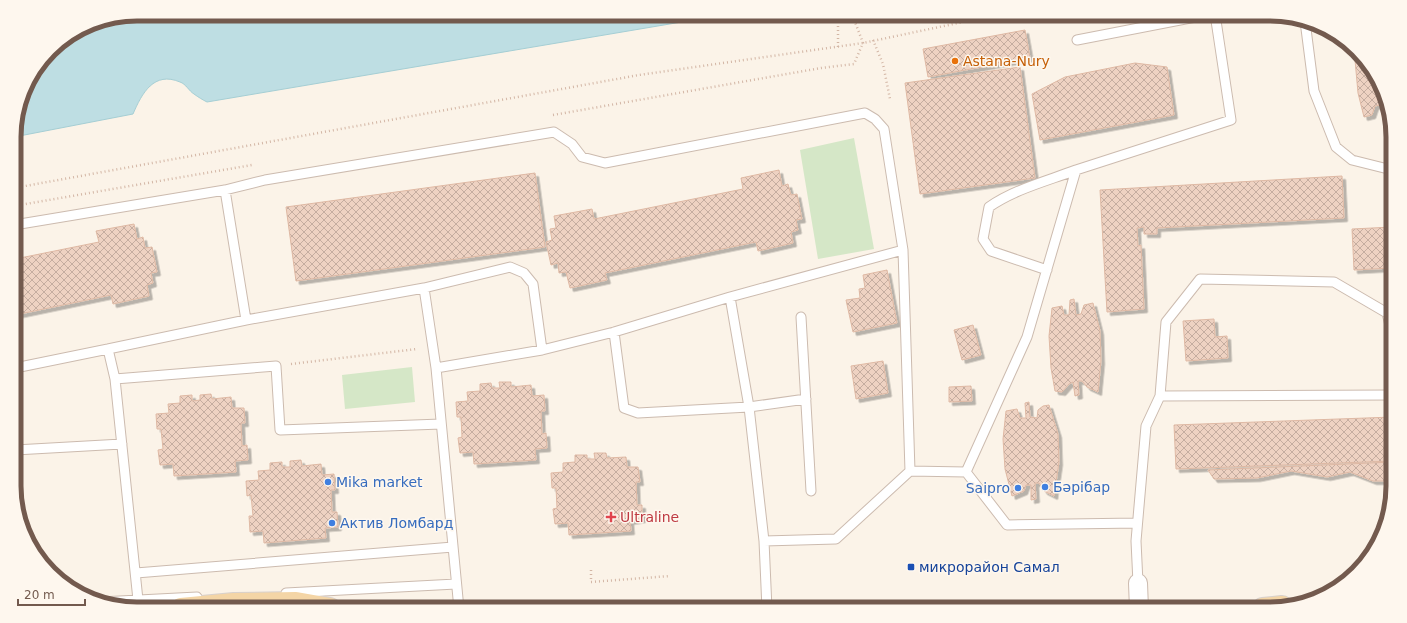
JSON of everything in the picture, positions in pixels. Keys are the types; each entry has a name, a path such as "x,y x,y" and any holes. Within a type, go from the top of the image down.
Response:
{"street":[{"path":"1138,583 1139,602"}],"lane":[{"path":"1077,40 1175,21"},
{"path":"1046,270 991,250 983,238 990,208 1000,200 1017,191 1076,170 1231,120 1216,21"},
{"path":"1306,27 1314,91 1336,147 1352,160 1386,168"},
{"path":"21,224 225,190 273,179 554,132 572,144 582,157 604,163 865,113 875,119 884,129 903,250 910,471"},
{"path":"966,472 1027,337 1076,170"},
{"path":"225,190 246,320"},
{"path":"436,368 542,350 614,332 730,297 903,250"},
{"path":"21,367 246,320 424,288 510,267 524,273 533,284 542,350"},
{"path":"1138,583 1136,541 1146,426 1160,396 1166,322 1200,279 1334,282 1386,312"},
{"path":"424,288 436,368 458,602"},
{"path":"730,297 749,407 764,541 767,602"},
{"path":"801,317 811,491"},
{"path":"614,332 624,408 638,413 749,407 806,399"},
{"path":"108,349 115,379 138,600"},
{"path":"115,379 276,366 280,430 441,424"},
{"path":"1160,396 1386,395"},
{"path":"21,450 122,444"},
{"path":"764,541 836,539 910,471 966,472"},
{"path":"966,472 1006,525 1138,522"},
{"path":"136,573 453,547"},
{"path":"274,593 456,584"},
{"path":"226,596 242,595"},
{"path":"121,601 210,596"}],"path":[{"path":"838,21 838,46"},
{"path":"855,21 863,43"},
{"path":"21,187 639,75 863,43 967,21"},
{"path":"873,40 883,64 890,99"},
{"path":"276,366 433,347"},
{"path":"591,570 591,582 670,576"}],"green space":[{"path":"854,138 874,249 818,259 800,150"},
{"path":"412,367 415,402 345,409 342,375"}],"water":[{"path":"687,21 207,102 192,93 182,83 171,79 163,79 150,86 140,99 133,114 21,136 25,107 33,86 45,66 61,50 86,33 100,27 122,22"}],"building":[{"path":"1025,30 1030,58 928,77 923,49"},
{"path":"1355,59 1362,66 1377,93 1385,120 1383,120 1380,105 1375,106 1372,115 1364,117 1358,93"},
{"path":"1135,63 1167,67 1174,115 1040,140 1032,94 1065,77"},
{"path":"1020,67 1035,178 920,194 905,83"},
{"path":"779,170 782,186 788,184 791,195 797,194 802,219 796,220 798,230 791,232 793,243 758,251 756,242 605,273 607,280 570,288 566,272 559,273 558,263 551,265 546,242 552,240 550,229 556,228 554,216 592,209 594,219 743,189 741,178"},
{"path":"535,173 545,247 296,281 286,207"},
{"path":"1342,176 1344,218 1157,228 1157,234 1144,234 1144,227 1137,228 1138,246 1141,245 1144,309 1107,312 1100,190"},
{"path":"134,224 137,239 143,237 145,248 152,247 157,272 151,273 153,283 147,285 149,296 113,304 111,295 21,314 21,258 99,242 96,231"},
{"path":"1386,227 1386,268 1354,270 1352,229"},
{"path":"887,270 897,323 853,332 846,300 860,298 859,289 865,288 863,275"},
{"path":"1074,299 1076,315 1081,314 1084,305 1093,303 1100,331 1101,361 1098,392 1087,387 1082,381 1078,381 1079,395 1075,396 1073,382 1069,384 1062,392 1055,391 1051,368 1049,336 1052,308 1062,306 1064,315 1069,315 1070,300"},
{"path":"1214,319 1215,337 1227,336 1228,358 1186,361 1183,321"},
{"path":"973,325 981,355 962,360 954,330"},
{"path":"883,361 888,393 856,399 851,366"},
{"path":"499,382 511,382 511,387 531,385 532,396 544,395 545,411 541,411 542,434 546,433 547,448 535,449 536,460 474,464 473,452 460,453 458,438 462,437 461,417 457,417 456,402 468,401 467,392 480,391 480,384 491,383 492,388 500,388"},
{"path":"971,386 972,401 949,402 949,387"},
{"path":"211,394 212,399 231,397 232,408 244,408 245,423 241,423 242,446 247,445 248,460 235,461 236,472 174,476 173,464 160,465 158,450 163,449 161,429 157,429 156,414 169,413 168,404 180,403 180,396 192,395 192,401 200,400 200,395"},
{"path":"1029,402 1030,417 1037,418 1038,410 1043,406 1049,405 1058,434 1059,462 1054,496 1044,491 1039,483 1035,483 1036,499 1031,500 1031,485 1026,485 1024,491 1012,496 1005,469 1003,439 1006,411 1017,409 1020,418 1026,418 1025,403"},
{"path":"1386,417 1386,461 1176,469 1174,425"},
{"path":"594,453 606,453 607,458 626,457 627,467 638,467 640,482 636,482 637,505 642,505 642,519 630,521 631,531 569,535 568,523 555,524 553,509 557,508 556,488 552,488 551,473 563,472 563,463 575,462 575,455 587,455 587,459 595,459"},
{"path":"301,460 302,466 321,464 322,475 334,474 335,490 331,490 332,512 337,512 338,527 325,528 326,538 264,543 263,531 250,532 249,516 253,516 251,495 247,496 246,481 259,480 258,471 270,470 270,463 282,462 282,467 290,467 290,461"},
{"path":"1386,462 1386,481 1373,481 1350,472 1327,477 1291,471 1257,478 1214,479 1208,470"}],"place":[{"name":"Astana-Nury","path":"955,61"},
{"name":"Mika market","path":"328,482"},
{"name":"Бәрібар","path":"1045,487"},
{"name":"Saipro","path":"1018,488"},
{"name":"Ultraline","path":"611,517"},
{"name":"Актив Ломбард","path":"332,523"},
{"name":"микрорайон Самал","path":"911,567"}]}
